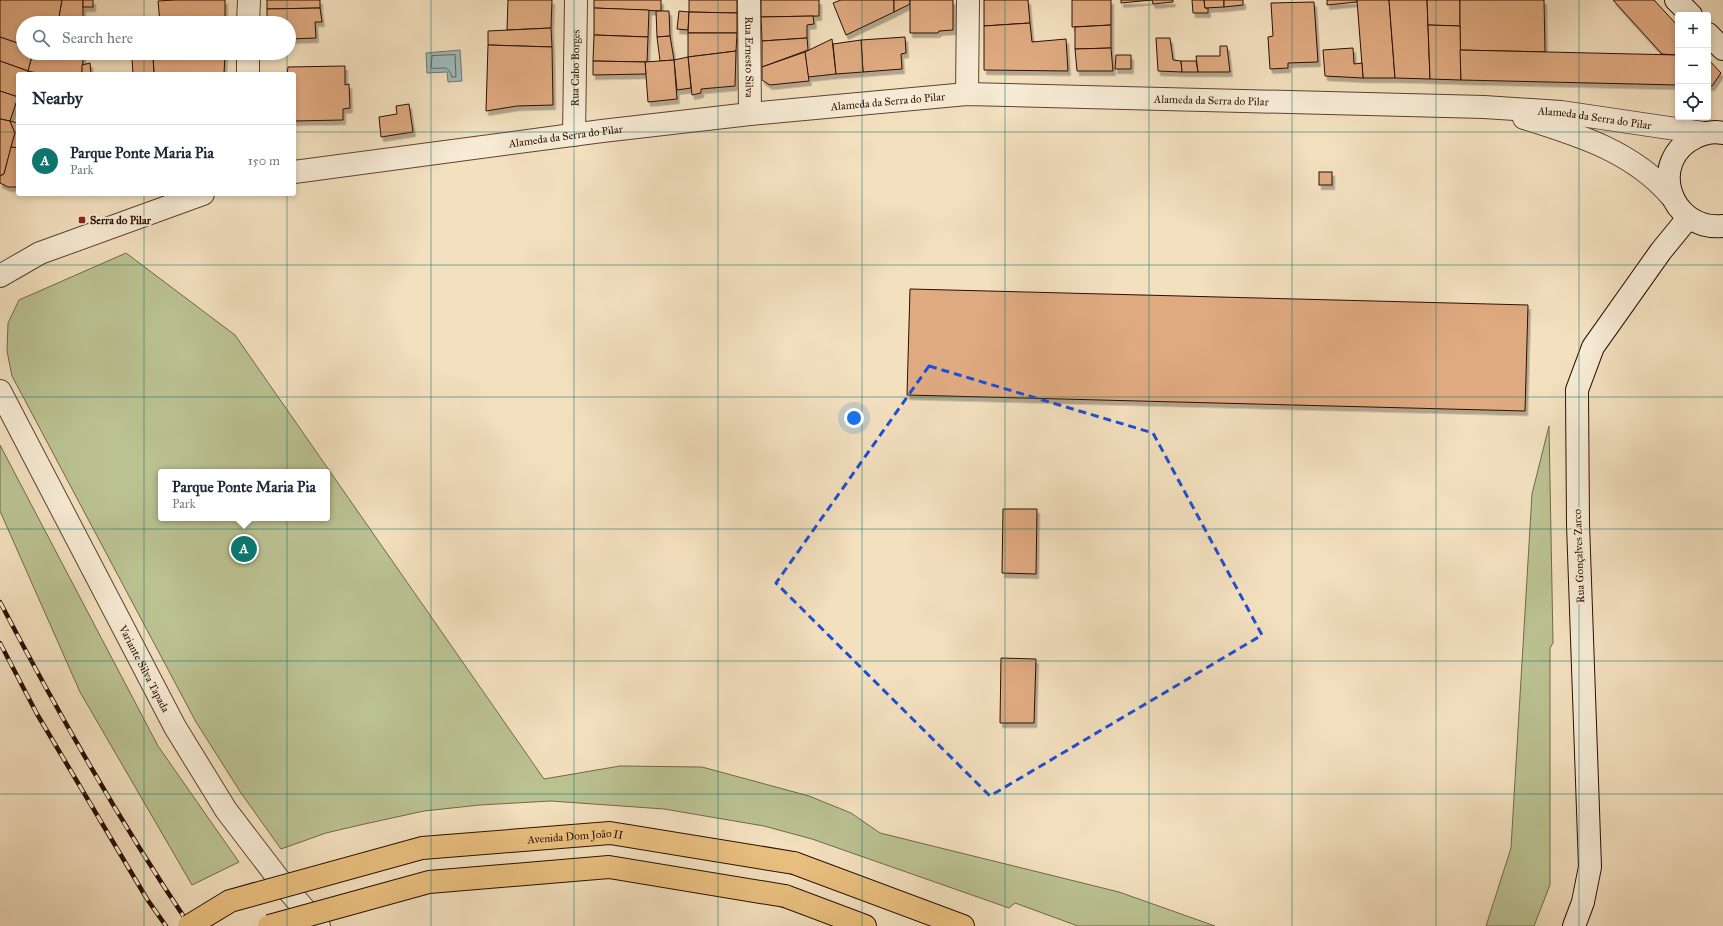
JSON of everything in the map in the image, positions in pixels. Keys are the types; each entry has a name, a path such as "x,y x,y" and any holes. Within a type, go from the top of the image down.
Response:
{"main road":[{"name":"Avenida Dom João II","path":"189,926 230,901 422,848 610,833 794,863 963,926"},
{"path":"269,926 429,882 609,867 786,896 865,926"}],"street":[{"path":"248,16 249,0"},
{"name":"Rua Cabo Borges","path":"574,135 576,0"},
{"name":"Rua Ernesto Silva","path":"749,0 750,114"},
{"path":"967,94 968,0"},
{"path":"1676,0 1688,12"},
{"path":"1711,37 1723,49"},
{"path":"248,60 248,72"},
{"name":"Alameda da Serra do Pilar","path":"296,172 574,135 750,114 967,94 1484,107 1560,112 1713,133"},
{"name":"Alameda da Serra do Pilar","path":"1484,107 1576,134 1622,155 1653,176 1672,197"},
{"path":"1713,133 1689,140 1677,151 1670,166 1668,182 1672,197 1678,209 1688,218 1701,225 1714,227 1723,226"},
{"path":"0,276 40,253 197,196"},
{"name":"Rua Gonçalves Zarco","path":"1574,926 1583,902 1590,867 1578,532 1577,390 1593,347 1661,251 1688,218"},
{"name":"Variante Silva Tapada","path":"0,391 183,740 226,810 281,882 319,926"}],"highlighted area":[{"path":"929,366 1153,433 1262,635 990,796 776,583"}],"green space":[{"path":"126,253 235,335 328,469 158,469 158,521 330,521 330,472 544,779 620,766 702,767 809,796 851,813 880,833 1119,892 1215,926 1078,926 1015,903 1009,908 812,839 764,826 664,809 551,801 480,805 424,811 360,825 326,833 281,849 241,793 196,722 12,376 7,351 8,323 19,300"},
{"path":"1549,426 1553,643 1550,648 1550,885 1534,926 1486,926 1511,848 1532,494"},
{"path":"0,445 158,746 239,862 192,885 80,692 0,511"}],"water":[{"path":"460,50 462,81 448,82 447,72 427,73 426,53"}],"building":[{"path":"0,0 62,0 59,16 16,16 16,43 0,37"},
{"path":"62,0 83,0 83,16 59,16"},
{"path":"83,0 93,0 93,7 83,7"},
{"path":"225,0 225,16 159,16 158,1"},
{"path":"267,0 320,0 320,8 267,9"},
{"path":"508,0 552,0 551,28 507,30"},
{"path":"594,0 661,0 661,11 594,8"},
{"path":"689,0 737,0 737,13 689,12"},
{"path":"761,0 819,0 819,16 761,17"},
{"path":"841,0 894,0 894,12 846,35 833,3"},
{"path":"894,0 910,0 910,4 894,12"},
{"path":"910,0 953,0 953,30 939,31 938,33 910,33"},
{"path":"984,0 1028,0 1030,23 984,26"},
{"path":"1072,0 1111,0 1111,25 1072,27"},
{"path":"1121,0 1152,0 1121,3"},
{"path":"1152,0 1173,0 1173,2 1153,4"},
{"path":"1192,0 1204,0 1205,8 1208,8 1208,13 1193,13"},
{"path":"1204,0 1224,0 1224,7 1205,8"},
{"path":"1224,0 1243,0 1243,5 1224,7"},
{"path":"1327,0 1357,0 1357,2 1327,5"},
{"path":"1357,0 1389,0 1395,78 1363,78"},
{"path":"1389,0 1427,0 1430,79 1395,78"},
{"path":"1427,0 1460,0 1460,26 1428,25"},
{"path":"1460,0 1544,0 1545,52 1460,50"},
{"path":"1613,0 1654,0 1675,23 1675,55 1662,54"},
{"path":"1314,2 1318,62 1288,63 1288,68 1270,69 1268,37 1273,36 1271,3"},
{"path":"320,8 322,22 315,22 316,38 296,39 296,16 267,16 267,9"},
{"path":"594,8 649,10 648,37 594,35"},
{"path":"656,11 669,11 670,36 657,37"},
{"path":"679,11 689,12 688,30 677,29"},
{"path":"689,12 737,13 737,33 688,33"},
{"path":"813,16 814,24 807,25 807,38 762,41 761,17"},
{"path":"1030,23 1032,42 1066,39 1068,71 984,70 984,26"},
{"path":"1111,25 1111,48 1075,49 1075,27"},
{"path":"1428,25 1460,26 1461,80 1430,79"},
{"path":"551,28 552,47 488,45 488,31"},
{"path":"688,33 737,33 736,51 688,57"},
{"path":"594,35 648,37 647,62 593,61"},
{"path":"670,36 674,60 660,61 657,37"},
{"path":"0,37 16,43 16,60 31,60 28,71 0,61"},
{"path":"905,37 906,53 901,54 902,69 863,72 861,40"},
{"path":"807,38 808,50 762,67 762,41"},
{"path":"1156,38 1170,38 1173,60 1181,61 1182,72 1158,71"},
{"path":"832,39 836,74 808,77 805,52"},
{"path":"861,40 863,72 836,74 833,44"},
{"path":"488,45 552,47 553,105 517,106 486,111"},
{"path":"1220,46 1227,46 1230,72 1198,72 1196,56 1220,56"},
{"path":"1111,48 1113,71 1077,71 1075,49"},
{"path":"1353,48 1354,64 1362,63 1363,78 1325,76 1323,50"},
{"path":"1460,50 1675,55 1675,85 1461,80"},
{"path":"736,51 735,86 701,89 701,93 692,95 688,57"},
{"path":"805,52 809,81 770,85 762,80 762,67"},
{"path":"1116,55 1131,55 1131,69 1115,69"},
{"path":"688,57 691,88 677,90 674,60"},
{"path":"31,60 83,60 82,72 28,71"},
{"path":"132,60 153,60 154,72 133,72"},
{"path":"153,60 225,60 224,72 154,72"},
{"path":"674,60 677,99 648,102 645,62"},
{"path":"0,61 28,71 16,72 16,96 0,91"},
{"path":"593,61 645,62 646,74 593,75"},
{"path":"1181,61 1196,61 1198,72 1182,72"},
{"path":"1711,62 1721,73 1711,86"},
{"path":"90,63 91,72 82,72 82,65"},
{"path":"345,66 345,85 349,84 350,108 343,109 343,120 296,121 296,72 287,72 288,67"},
{"path":"0,91 16,96 16,103 10,121 0,119"},
{"path":"409,104 413,132 381,137 379,117 397,114 396,106"},
{"path":"0,119 10,121 15,133 4,174 0,176"},
{"path":"10,121 16,122 16,148 11,147 15,133"},
{"path":"11,147 16,148 16,187 8,187 0,183 0,176 4,174"},
{"path":"1319,172 1332,172 1332,185 1319,185"},
{"path":"910,289 1528,305 1525,411 907,395"},
{"path":"1003,509 1037,509 1036,574 1002,573"},
{"path":"1001,658 1036,659 1034,723 1000,723"}],"railway":[{"path":"0,602 90,767 164,887 190,926"},
{"path":"0,643 37,714 147,899 166,926"}],"place":[{"name":"Serra do Pilar","path":"82,220"},
{"name":"Parque Ponte Maria Pia","path":"244,549"}]}
